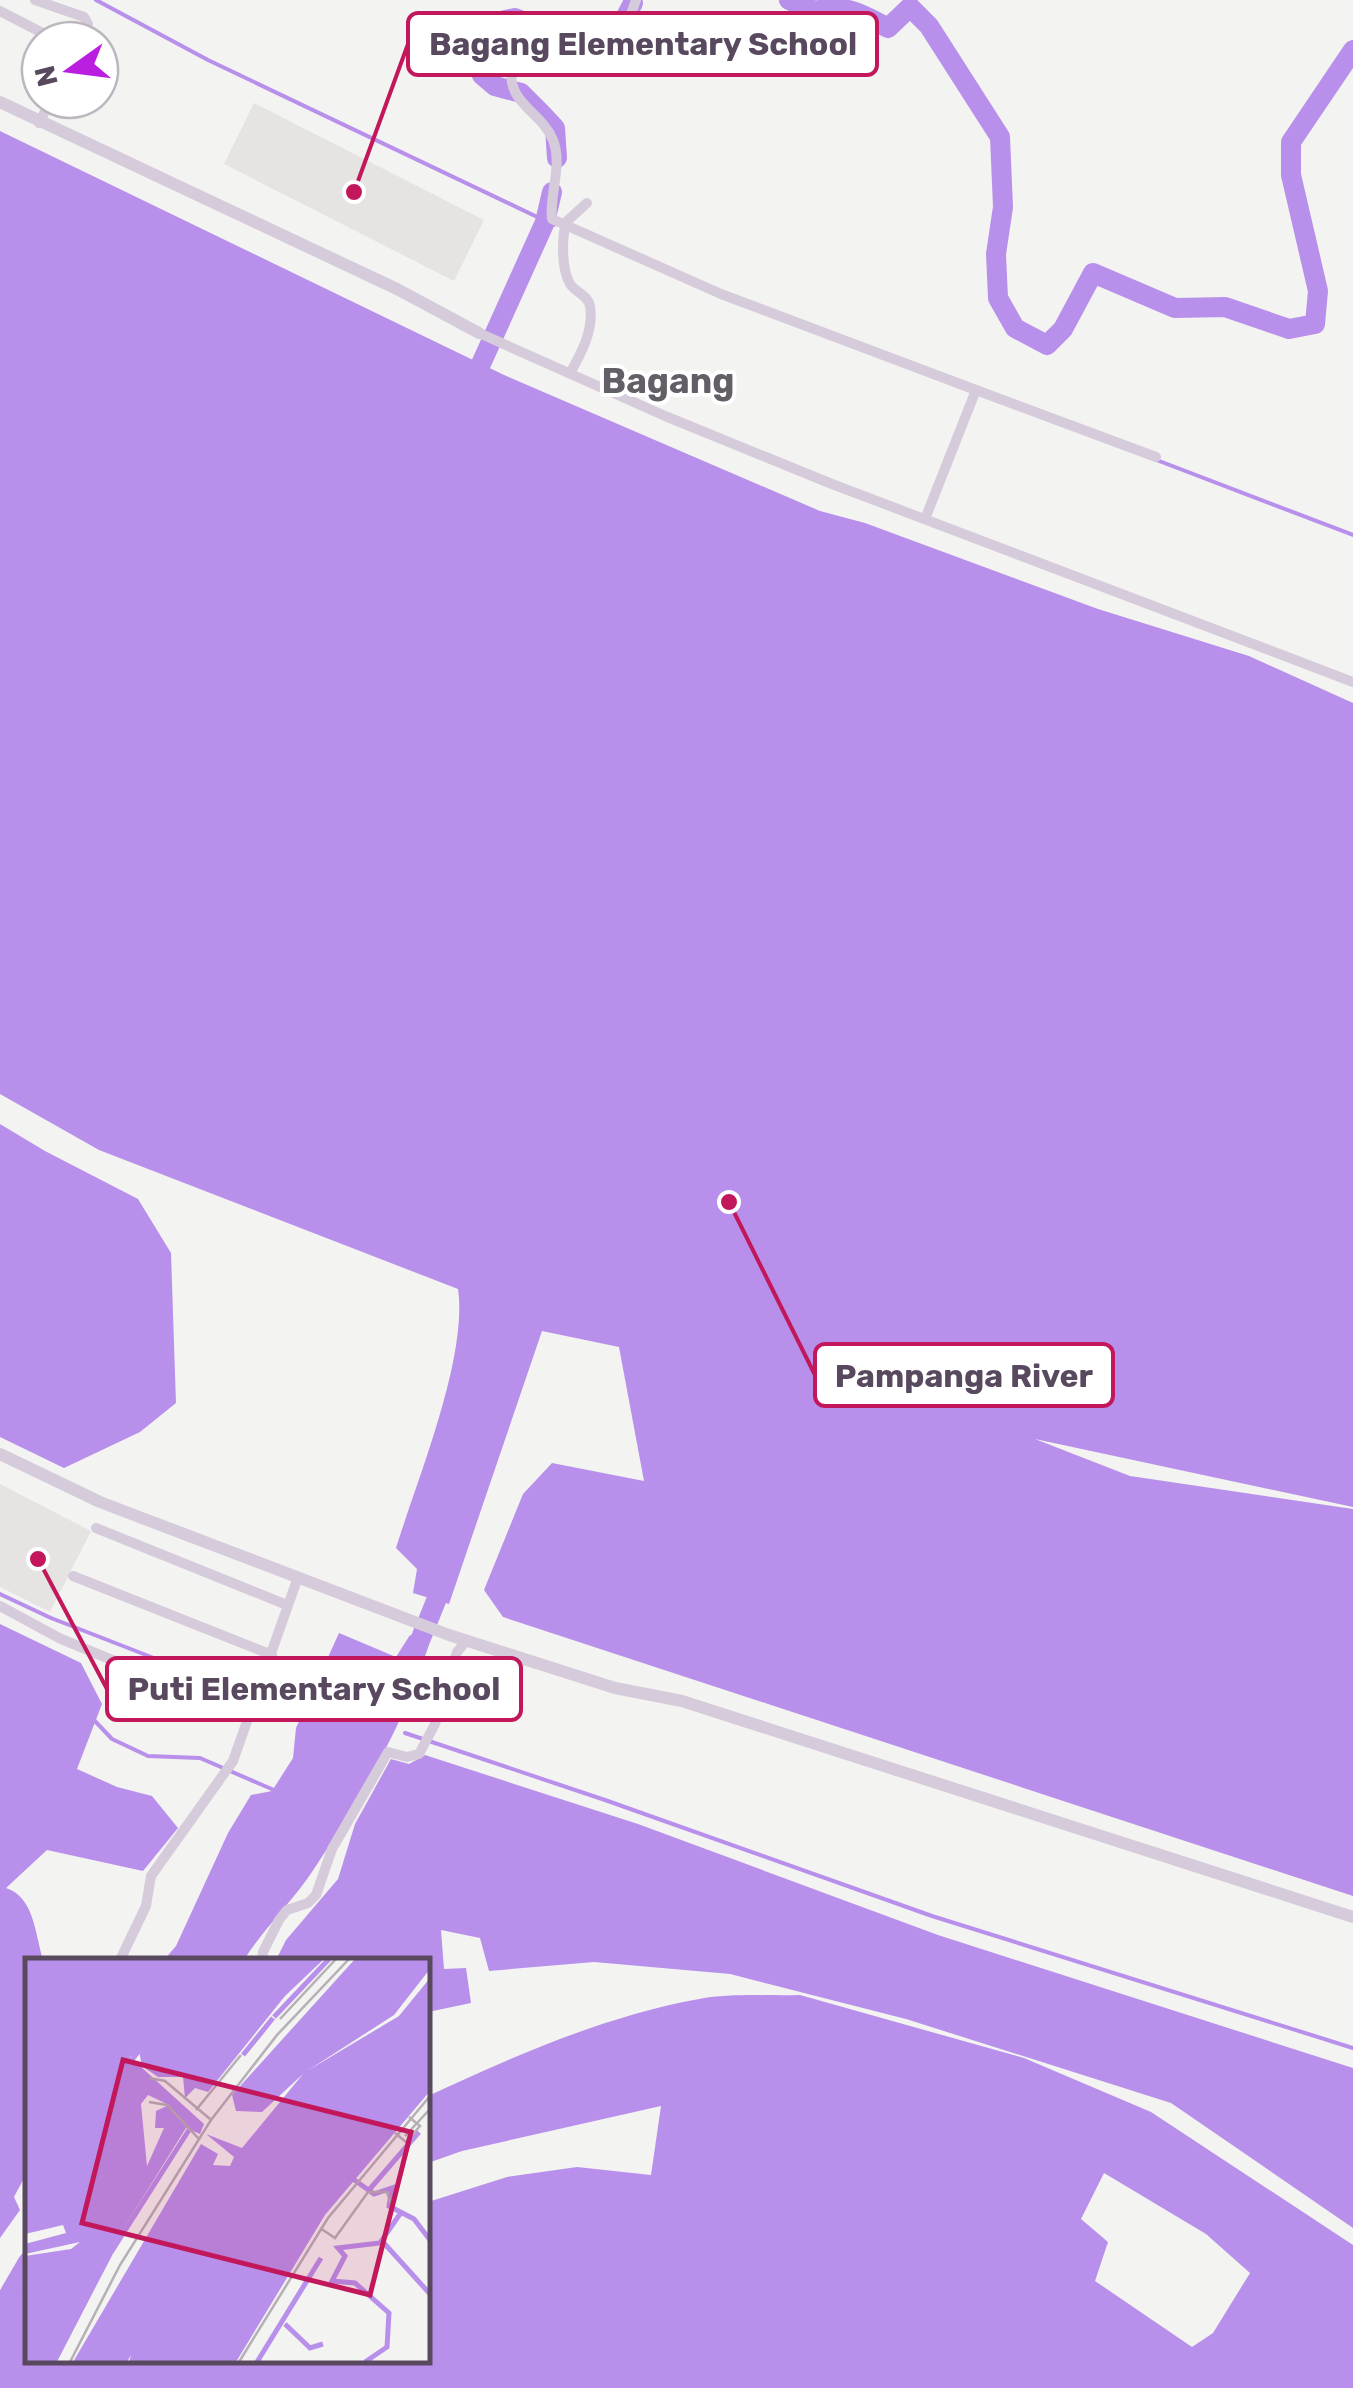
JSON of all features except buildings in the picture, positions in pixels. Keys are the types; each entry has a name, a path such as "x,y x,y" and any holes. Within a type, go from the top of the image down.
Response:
{"street":[{"path":"35,0 86,20"},
{"path":"636,0 623,32 603,54 576,62 520,62 512,68 517,98 553,140 556,155 551,218 720,294 974,396 1156,458"},
{"path":"0,102 396,289 479,333 682,423 1353,682"},
{"path":"570,373 584,348 590,312 588,300 568,279 563,242 565,226 588,203"},
{"path":"925,519 974,396"},
{"path":"0,1454 100,1502 466,1641 615,1688 682,1700 1353,1916"},
{"path":"96,1528 287,1605"},
{"path":"73,1576 272,1655"},
{"path":"121,1958 146,1906 151,1876 233,1761 297,1580"},
{"path":"0,1606 61,1639 248,1716"},
{"path":"262,1958 287,1910 308,1903 316,1894 332,1849 388,1752 419,1754 430,1735 457,1652 466,1641"}],"shaded area":[{"path":"254,103 484,220 454,281 224,164"},
{"path":"0,131 504,375 820,511 865,523 1098,609 1249,656 1353,703 1353,1507 1035,1439 1130,1476 1353,1509 1353,1896 503,1617 484,1590 523,1494 552,1463 644,1481 619,1347 542,1331 449,1604 413,1593 417,1569 396,1548 448,1383 459,1317 458,1289 99,1150 0,1094"},
{"path":"0,1124 138,1199 171,1253 176,1403 140,1432 64,1468 0,1437"},
{"path":"0,1484 91,1531 50,1612 0,1587"},
{"path":"0,1624 81,1663 102,1704 77,1769 117,1787 152,1796 178,1828 143,1871 47,1850 6,1888 28,1908 42,1958 25,1958 25,2174 14,2197 20,2210 0,2238"},
{"path":"339,1633 396,1657 410,1635 429,1644 407,1703 348,1816 314,1869 245,1958 166,1958 176,1946 228,1833 251,1795 272,1791 293,1758 296,1728"},
{"path":"425,1755 638,1824 938,1935 1353,2068 1353,2228 1171,2103 906,2019 730,1974 594,1962 489,1971 480,1938 441,1930 444,1969 466,1968 471,2003 430,2012 430,1958 277,1958 286,1940 338,1879 355,1824 391,1759 409,1764"},
{"path":"736,1995 800,1995 1024,2058 1151,2112 1353,2245 1353,2388 0,2388 0,2315 25,2264 25,2363 430,2363 430,2201 507,2177 577,2167 651,2175 661,2106 462,2151 430,2162 430,2095 595,2027 664,2006","holes":["1104,2173 1206,2234 1250,2273 1213,2333 1192,2347 1095,2281 1108,2242 1081,2219"]}],"waterway":[{"path":"96,0 208,60 554,225"},
{"path":"789,0 815,11 853,11 888,28 910,7 929,26 1000,137 1003,207 996,254 998,298 1015,328 1047,345 1063,329 1093,273 1175,308 1225,307 1289,329 1315,324 1318,291 1291,175 1291,142 1353,50"},
{"path":"910,7 914,0"},
{"path":"557,158 555,128 521,93 495,86 482,75 474,56 474,42 483,25 515,18 567,39 604,40 622,24 633,3"},
{"path":"471,386 545,222 552,192"},
{"path":"1154,459 1353,535"},
{"path":"410,1665 440,1591 439,1575"},
{"path":"0,1594 51,1618 254,1697"},
{"path":"269,1705 301,1719"},
{"path":"93,1719 112,1739 148,1756 200,1758 274,1790"},
{"path":"405,1733 932,1916 1353,2048"},
{"path":"0,2310 25,2267"}],"place":[{"name":"Bagang Elementary School","path":"354,192"},
{"name":"Pampanga River","path":"729,1202"},
{"name":"Puti Elementary School","path":"38,1559"}],"district":[{"name":"Bagang","path":"668,381"}]}
